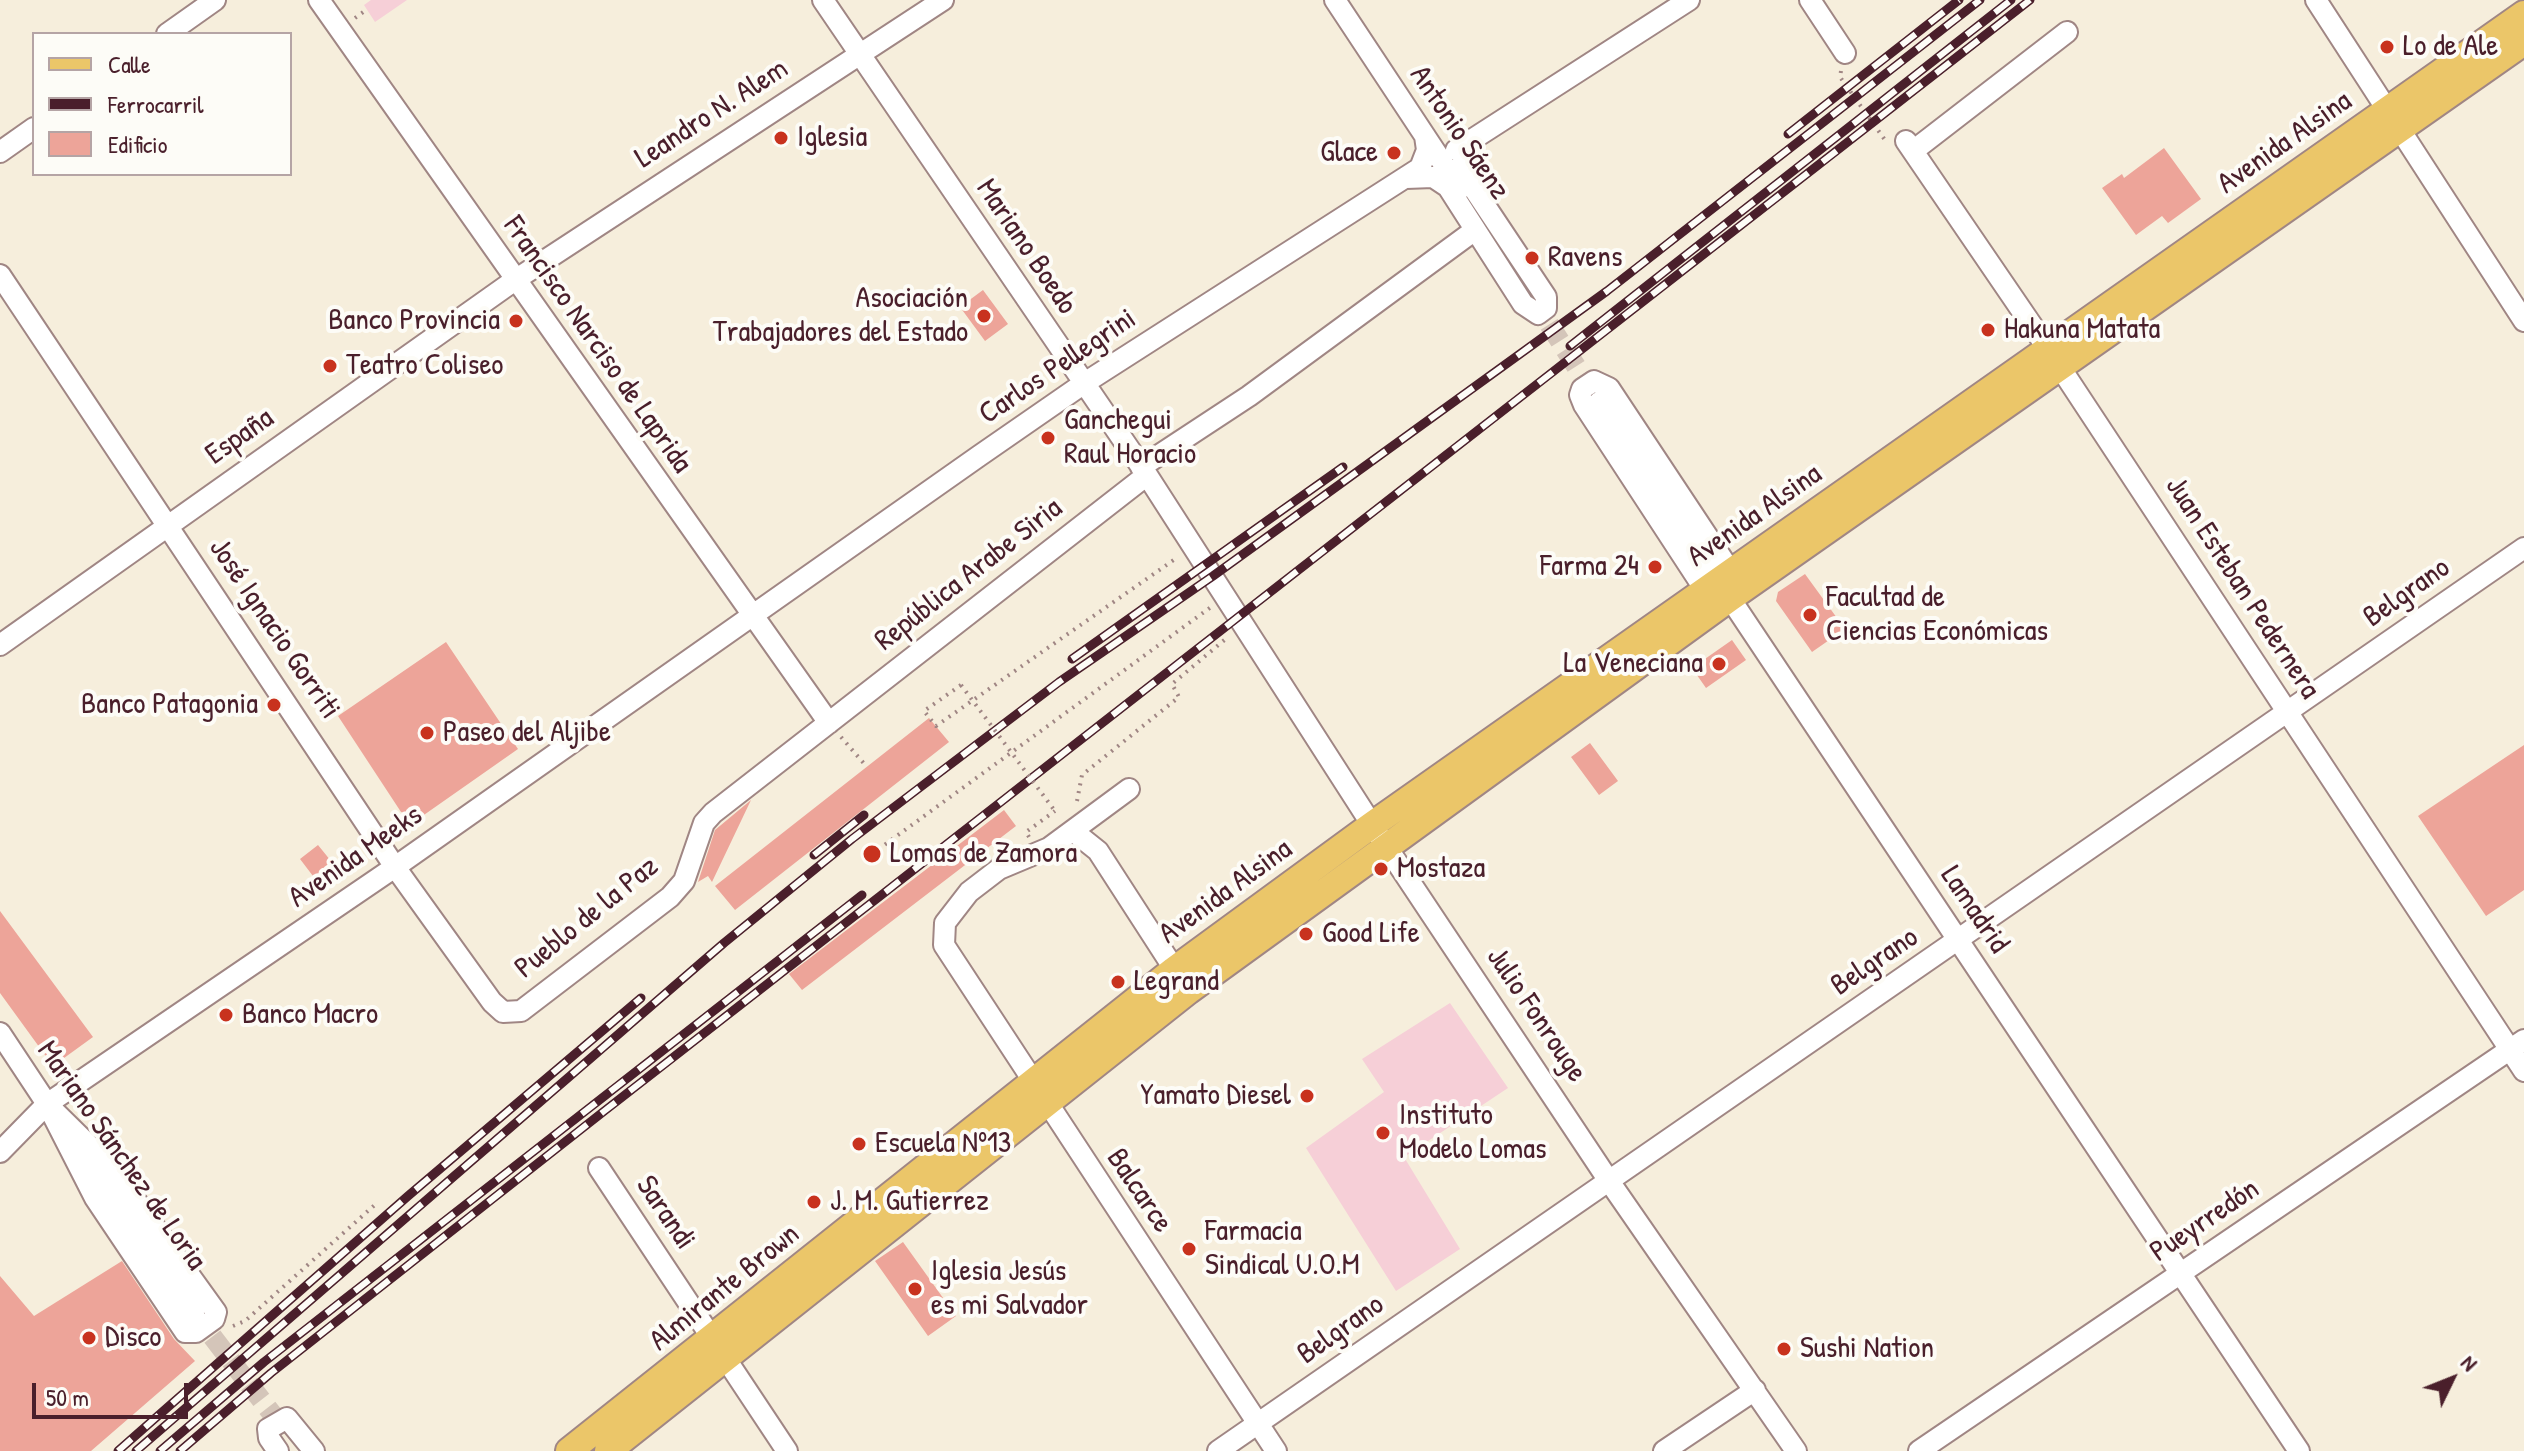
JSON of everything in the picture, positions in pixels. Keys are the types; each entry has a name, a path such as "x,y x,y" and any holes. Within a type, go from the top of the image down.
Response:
{"main road":[{"name":"Avenida Alsina","path":"1038,1092 1181,980 1721,586 2054,358 2394,119 2524,14"},
{"name":"Avenida Alsina","path":"2394,119 2524,42"},
{"name":"Almirante Brown","path":"608,1451 719,1349 1038,1092"},
{"name":"Almirante Brown","path":"569,1451 719,1349"}],"street":[{"path":"170,32 215,0"},
{"name":"Francisco Narciso de Laprida","path":"319,0 829,723"},
{"name":"Mariano Boedo","path":"823,0 1144,471 1234,609"},
{"name":"Leandro N. Alem","path":"515,280 943,0"},
{"name":"Antonio Sáenz","path":"1335,0 1533,299"},
{"path":"1425,136 1447,152 1465,146 1689,0"},
{"path":"1810,0 1845,53"},
{"path":"2316,0 2524,321"},
{"path":"1909,146 2067,32"},
{"path":"0,152 32,129"},
{"path":"1406,178 1426,160 1425,136"},
{"name":"Antonio Sáenz","path":"1406,178 1440,180 1527,309 1538,314 1546,308 1546,297 1468,180 1461,159 1465,146"},
{"name":"Juan Esteban Pedernera","path":"1909,146 2054,358 2287,712 2517,1045 2524,1071"},
{"name":"Carlos Pellegrini","path":"750,615 1083,384 1406,178"},
{"name":"República Arabe Siria","path":"829,723 1144,471 1475,230"},
{"name":"José Ignacio Gorriti","path":"0,275 395,867 492,1002 503,1012"},
{"name":"España","path":"0,645 515,280"},
{"name":"Lamadrid","path":"1594,381 1609,388 1721,586 1584,405 1580,395 1582,389 1594,381"},
{"name":"Lamadrid","path":"1599,402 2299,1451"},
{"name":"Belgrano","path":"1218,1451 2524,548"},
{"name":"Julio Fonrouge","path":"1234,609 1379,835 1609,1181 1796,1451"},
{"name":"Avenida Meeks","path":"0,1152 47,1104 395,867 750,615"},
{"name":"Pueblo de la Paz","path":"503,1012 521,1011 670,897 684,881 704,823 829,723"},
{"path":"1129,789 1073,831 1098,851 1181,980"},
{"name":"Balcarce","path":"1073,831 1049,848 999,869 956,905 944,933 944,945 1276,1451"},
{"name":"Mariano Sánchez de Loria","path":"0,1033 194,1313"},
{"name":"Pueyrredón","path":"1919,1451 2517,1045"},
{"path":"47,1104 113,1169 216,1312 214,1319 196,1332 185,1332 95,1198 47,1104"},
{"name":"Sarandi","path":"599,1168 787,1451"},
{"path":"1664,1451 1755,1390"},
{"path":"278,1451 269,1438 268,1429 287,1418 314,1451"},
{"path":"283,1428 299,1451"}],"path":[{"path":"1845,53 1840,77 1846,87 1886,142 1909,146"},
{"path":"1026,832 1055,811 1012,753 961,685 924,711 936,726 1193,546"},
{"path":"872,854 1012,753 1234,609"},
{"path":"1077,802 1082,775 1179,697 1172,684 1234,609"},
{"path":"829,723 867,767"},
{"path":"216,1312 233,1327 245,1321 378,1202"}],"shaded area":[{"path":"371,0 407,0 375,22 364,5"},
{"name":"Instituto Modelo Lomas","path":"1450,1003 1508,1088 1404,1157 1460,1249 1396,1291 1306,1148 1384,1092 1362,1059"}],"building":[{"path":"2164,148 2201,199 2168,223 2162,216 2136,235 2102,188 2122,174 2124,178"},
{"name":"Asociación Trabajadores del Estado","path":"983,290 1008,324 985,341 960,307"},
{"name":"Facultad de Ciencias Económicas","path":"1805,574 1845,629 1812,652 1776,601 1778,592"},
{"name":"La Veneciana","path":"1732,640 1746,660 1706,688 1692,668"},
{"name":"Paseo del Aljibe","path":"446,642 518,749 421,817 401,812 338,716"},
{"path":"929,718 949,742 735,910 715,886"},
{"path":"1590,743 1618,781 1599,795 1571,757"},
{"path":"2524,745 2524,890 2486,916 2418,816"},
{"path":"751,800 712,882 708,876 698,882 715,830"},
{"path":"1004,810 1016,826 802,990 789,974"},
{"path":"318,845 335,866 316,880 300,859"},
{"path":"0,911 93,1037 53,1066 0,993"},
{"name":"Iglesia Jesús es mi Salvador","path":"903,1242 956,1316 928,1336 875,1261"},
{"name":"Disco","path":"122,1261 174,1339 195,1361 91,1451 0,1451 0,1276 34,1316"}],"tunnel":[{"path":"1533,299 1597,399"},
{"path":"194,1313 283,1428"}],"railway":[{"path":"1788,134 1959,0"},
{"path":"136,1451 724,943 852,839 1059,682 1213,576 1607,291 1980,0"},
{"path":"1570,346 2011,0"},
{"path":"180,1451 271,1373 603,1112 2030,0"},
{"path":"1072,659 1343,467"},
{"path":"814,855 864,815"},
{"path":"160,1451 264,1362 862,895"},
{"path":"118,1451 408,1196 641,998"}],"place":[{"name":"Lo de Ale","path":"2387,47"},
{"name":"Iglesia","path":"781,138"},
{"name":"Glace","path":"1394,153"},
{"name":"Ravens","path":"1532,258"},
{"name":"Asociación Trabajadores del Estado","path":"984,316"},
{"name":"Banco Provincia","path":"516,321"},
{"name":"Hakuna Matata","path":"1988,330"},
{"name":"Teatro Coliseo","path":"330,366"},
{"name":"Ganchegui Raul Horacio","path":"1048,438"},
{"name":"Farma 24","path":"1655,567"},
{"name":"Facultad de Ciencias Económicas","path":"1810,615"},
{"name":"La Veneciana","path":"1719,664"},
{"name":"Banco Patagonia","path":"274,705"},
{"name":"Paseo del Aljibe","path":"427,733"},
{"name":"Lomas de Zamora","path":"872,854"},
{"name":"Mostaza","path":"1381,869"},
{"name":"Good Life","path":"1306,934"},
{"name":"Legrand","path":"1118,982"},
{"name":"Banco Macro","path":"226,1015"},
{"name":"Yamato Diesel","path":"1307,1096"},
{"name":"Instituto Modelo Lomas","path":"1383,1133"},
{"name":"Escuela Nº13","path":"859,1144"},
{"name":"J. M. Gutierrez","path":"814,1202"},
{"name":"Farmacia Sindical U.O.M","path":"1189,1249"},
{"name":"Iglesia Jesús es mi Salvador","path":"915,1289"},
{"name":"Disco","path":"89,1338"},
{"name":"Sushi Nation","path":"1784,1349"}]}
